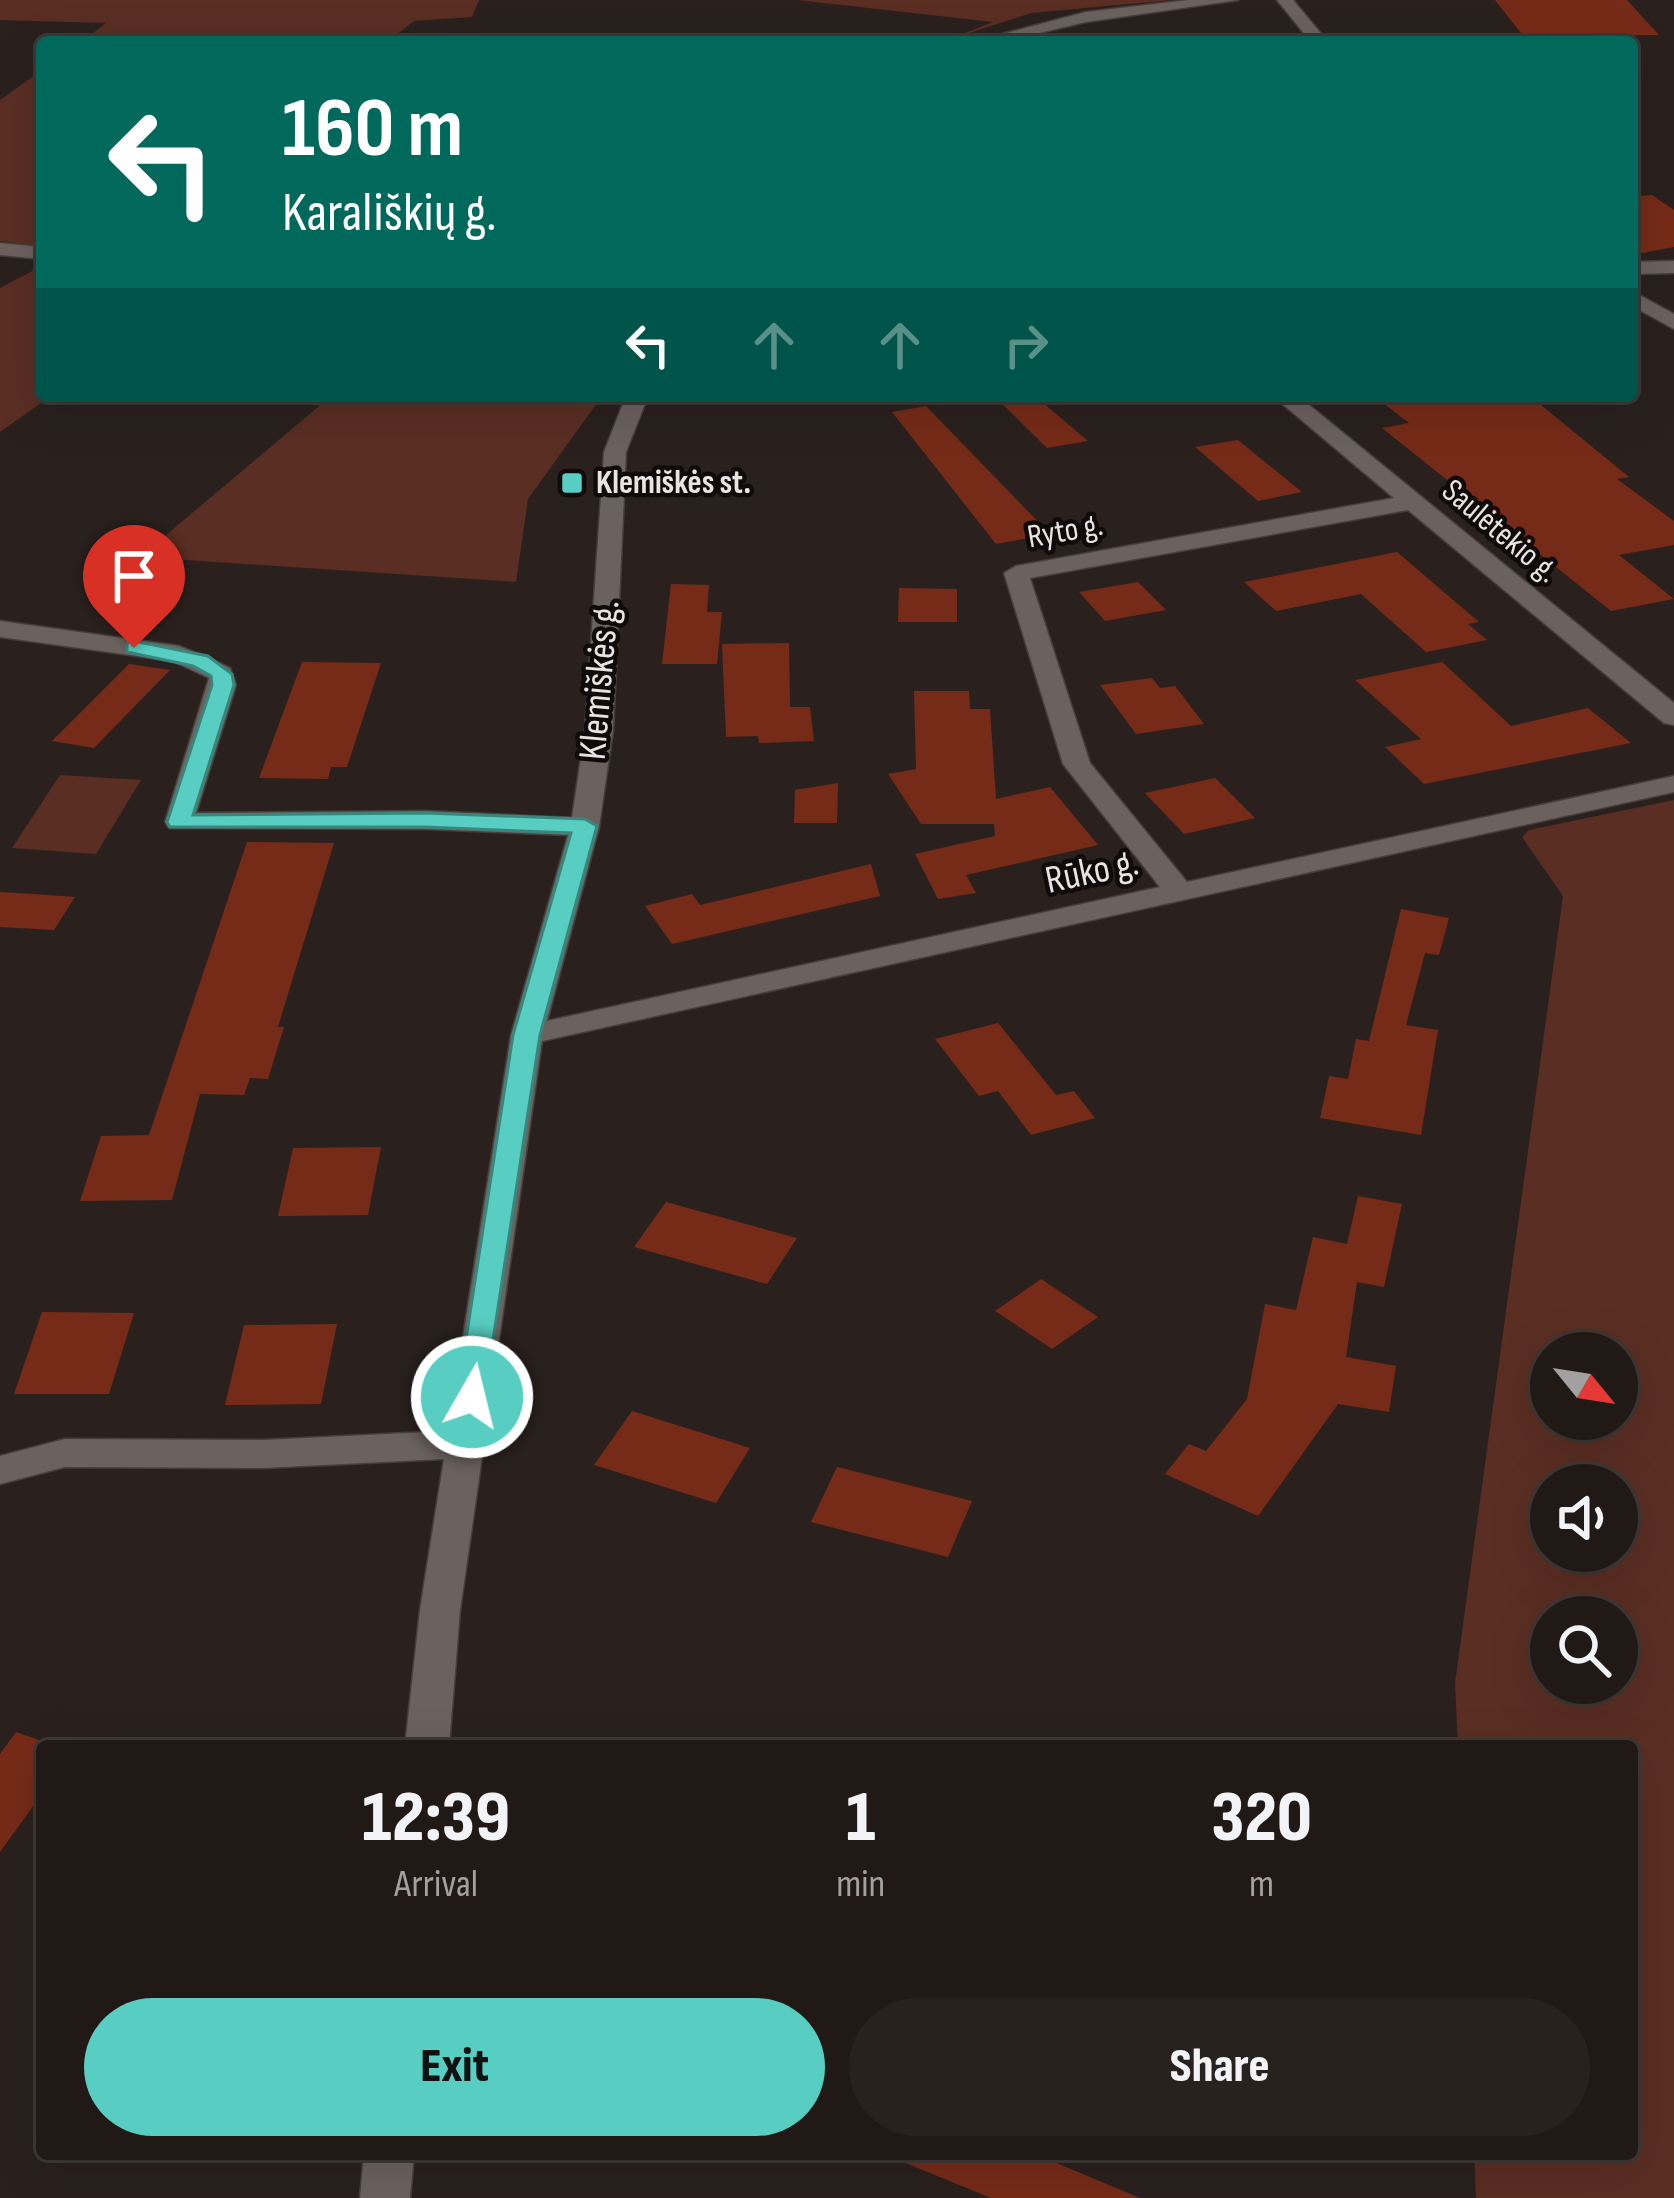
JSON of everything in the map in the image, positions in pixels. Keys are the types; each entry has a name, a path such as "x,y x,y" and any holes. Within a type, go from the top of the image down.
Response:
{"street":[{"path":"1004,36 1086,16 1230,0"},
{"path":"1285,0 1315,36"},
{"path":"0,249 36,252"},
{"path":"1638,268 1674,267"},
{"path":"1638,301 1674,322"},
{"name":"Klemiškės g.","path":"428,1740 440,1610 526,1035 585,826 599,730 615,452 634,402"},
{"name":"Saulėtekio g.","path":"1291,402 1674,717"},
{"name":"Ryto g.","path":"1180,892 1077,764 1016,573 1414,502"},
{"path":"0,629 179,654 221,674 223,685 178,822 425,820 585,826"},
{"name":"Rūko g.","path":"526,1035 1674,784"},
{"path":"0,1470 64,1453 265,1454 465,1444"},
{"path":"385,2198 388,2160"}],"shaded area":[{"path":"0,0 479,0 472,17 414,21 395,36 90,36 106,23 0,20"},
{"path":"797,0 1172,0 1031,13 957,36 993,22"},
{"path":"36,74 36,245 0,241 0,100"},
{"path":"36,269 36,402 42,402 0,432 0,288"},
{"path":"324,402 598,402 528,499 516,582 140,557"},
{"path":"60,775 141,780 96,854 12,848"},
{"path":"1674,800 1674,2198 1476,2198 1474,2160 1638,2160 1638,1740 1458,1740 1455,1683 1563,896 1522,837 1529,830"}],"building":[{"path":"1495,0 1627,0 1659,35 1534,36 1521,33"},
{"path":"1652,195 1674,210 1674,247 1638,254 1638,196"},
{"path":"1000,402 1042,402 1088,441 1047,448"},
{"path":"1382,402 1537,402 1629,477 1617,479 1674,521 1674,545 1619,555 1674,599 1611,611 1382,428 1409,423"},
{"path":"926,406 1050,534 996,544 892,412"},
{"path":"1238,440 1302,492 1258,501 1195,447"},
{"path":"1397,552 1479,622 1468,624 1487,640 1426,652 1361,594 1276,611 1244,582"},
{"path":"1138,582 1166,610 1105,621 1079,592"},
{"path":"671,584 709,585 707,612 722,612 717,664 662,664"},
{"path":"899,588 957,589 957,622 898,622"},
{"path":"789,643 790,707 810,707 814,741 759,743 758,736 726,737 722,644"},
{"path":"302,662 381,663 347,767 331,767 328,779 259,778"},
{"path":"1442,662 1511,726 1588,708 1631,743 1424,784 1385,747 1421,739 1355,680"},
{"path":"129,664 170,670 94,748 52,741"},
{"path":"1152,678 1160,688 1175,686 1204,724 1136,734 1100,685"},
{"path":"914,691 969,691 970,709 990,709 996,799 1050,787 1098,845 966,875 976,893 938,899 915,854 995,836 994,824 921,824 888,774 916,769"},
{"path":"1215,778 1255,818 1184,834 1145,793"},
{"path":"838,783 837,823 794,823 795,790"},
{"path":"247,842 334,843 278,1027 284,1027 268,1079 250,1078 244,1095 200,1094 172,1200 80,1201 101,1136 149,1135"},
{"path":"871,864 880,896 672,944 645,906 692,894 700,905"},
{"path":"0,892 75,897 54,930 0,927"},
{"path":"1401,909 1449,918 1439,955 1425,953 1406,1025 1438,1030 1421,1135 1320,1118 1329,1076 1348,1079 1356,1039 1369,1041"},
{"path":"998,1023 1056,1095 1074,1091 1095,1118 1031,1135 998,1091 979,1096 935,1039"},
{"path":"381,1147 368,1215 278,1216 293,1148"},
{"path":"1358,1196 1402,1204 1384,1287 1357,1282 1346,1357 1396,1366 1389,1412 1338,1404 1258,1516 1165,1474 1189,1444 1206,1451 1247,1399 1265,1304 1296,1310 1313,1237 1347,1244"},
{"path":"666,1202 797,1238 767,1284 634,1247"},
{"path":"1041,1279 1098,1317 1052,1349 995,1311"},
{"path":"42,1312 134,1313 109,1394 14,1394"},
{"path":"337,1324 321,1404 225,1405 244,1325"},
{"path":"632,1411 750,1448 716,1503 594,1465"},
{"path":"837,1467 972,1501 948,1557 811,1522"},
{"path":"16,1732 39,1740 36,1802 0,1852 0,1754"},
{"path":"898,2160 1049,2160 1140,2198 991,2198"}],"place":[{"name":"Klemiškės st.","path":"572,483"}],"route":[{"path":"134,648 200,660 221,674 223,685 178,822 425,820 585,826 526,1035 472,1397"}]}
